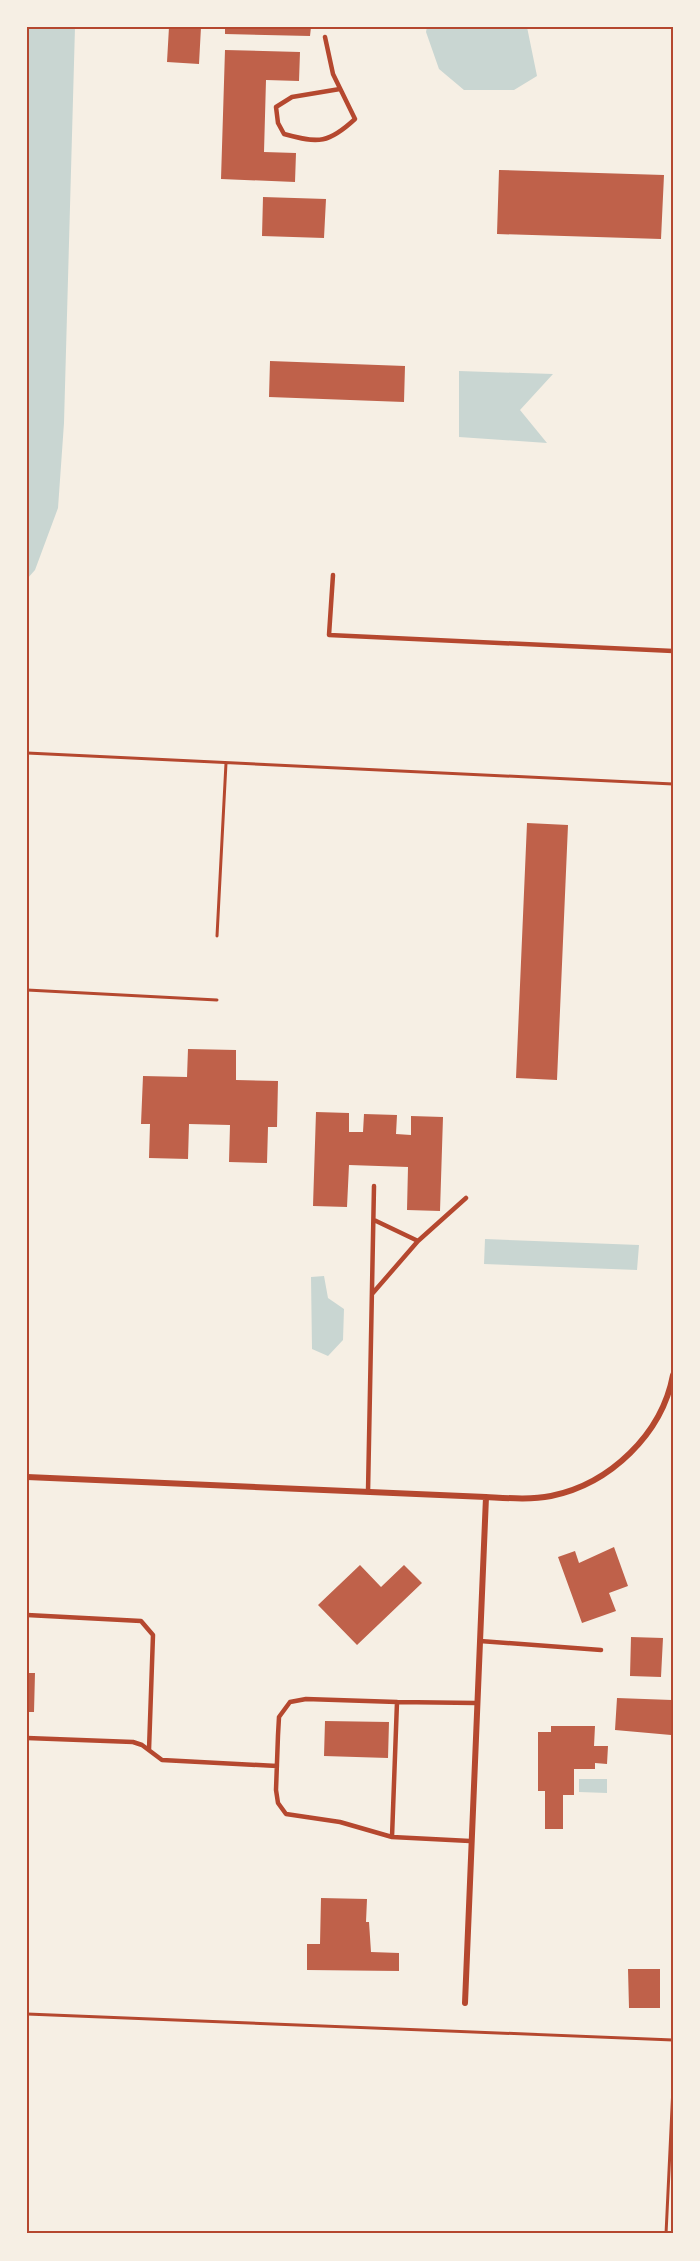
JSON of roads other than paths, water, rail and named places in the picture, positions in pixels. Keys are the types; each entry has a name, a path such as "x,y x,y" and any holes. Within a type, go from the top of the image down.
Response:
{"street":[{"path":"27,1477 486,1497 551,1496 597,1478 618,1464 652,1427 664,1405 673,1375"},
{"path":"465,2003 486,1497"}],"lane":[{"path":"325,37 333,74 355,119 334,138 306,141 284,135 278,123 276,107 292,98 340,89"},
{"path":"333,575 329,635 673,651"},
{"path":"368,1492 374,1186"},
{"path":"372,1294 418,1241 466,1198"},
{"path":"374,1220 418,1241"},
{"path":"27,1615 141,1622 153,1635 149,1750"},
{"path":"480,1641 601,1650"},
{"path":"470,1841 392,1837 340,1822 286,1814 278,1803 279,1716 290,1702 306,1699 476,1703"},
{"path":"392,1837 397,1702"},
{"path":"27,1738 134,1742 162,1760 277,1766"}]}
